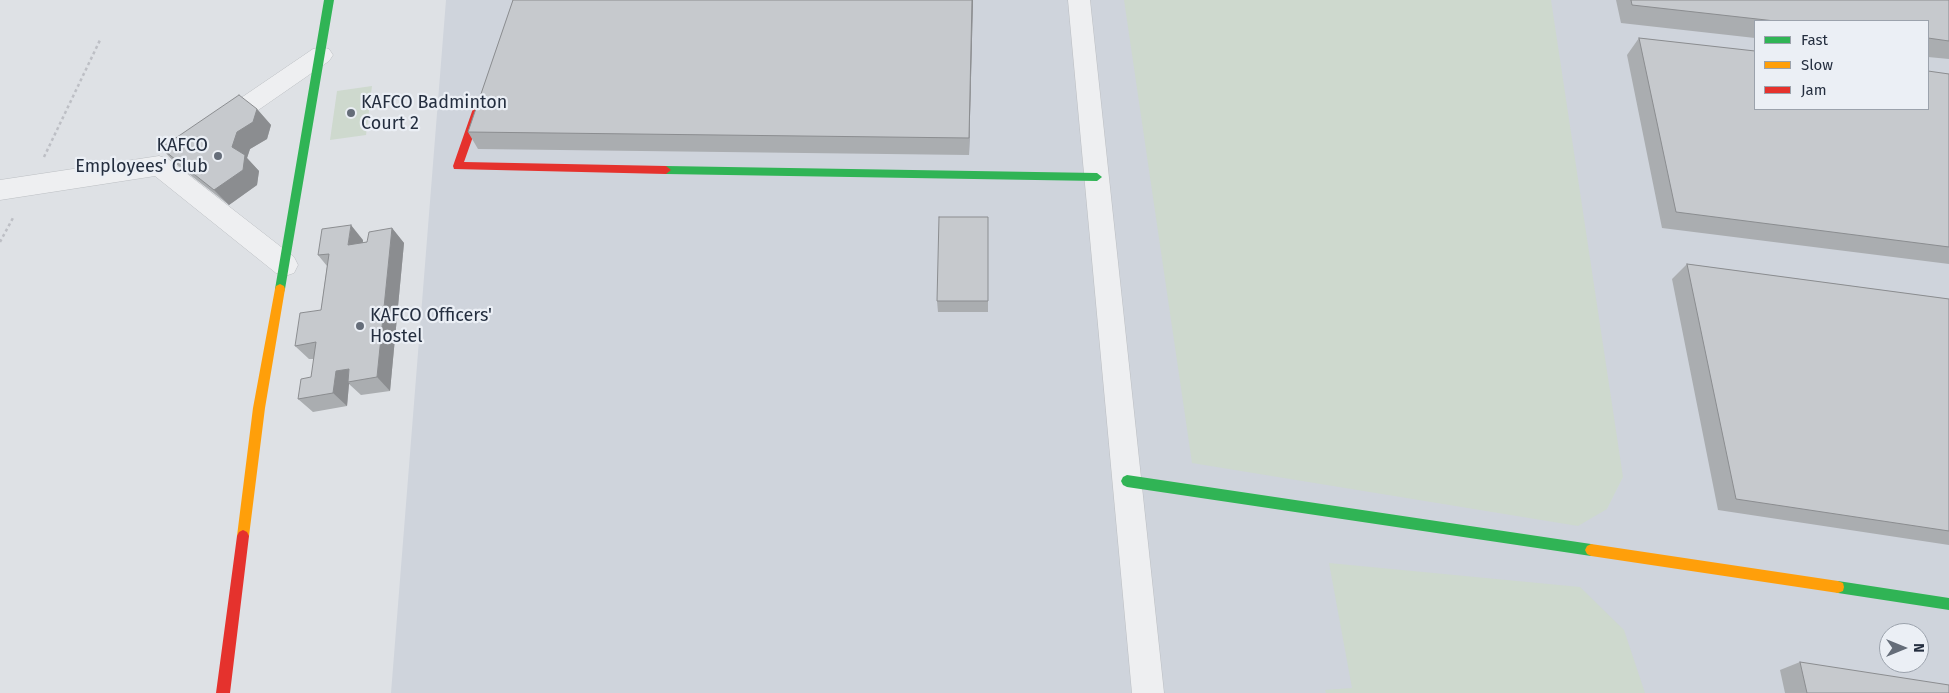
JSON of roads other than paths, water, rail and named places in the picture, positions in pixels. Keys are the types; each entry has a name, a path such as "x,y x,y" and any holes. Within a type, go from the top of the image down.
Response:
{"street":[{"path":"223,693 259,408 329,0"},
{"path":"1079,0 1148,693"},
{"path":"199,138 321,55"},
{"path":"483,92 458,166 1097,178"},
{"path":"0,190 167,160 285,265"},
{"path":"1127,481 1949,604"}],"place":[{"name":"KAFCO Badminton Court 2","path":"351,113"},
{"name":"KAFCO Employees' Club","path":"218,156"},
{"name":"KAFCO Officers' Hostel","path":"360,326"}]}
